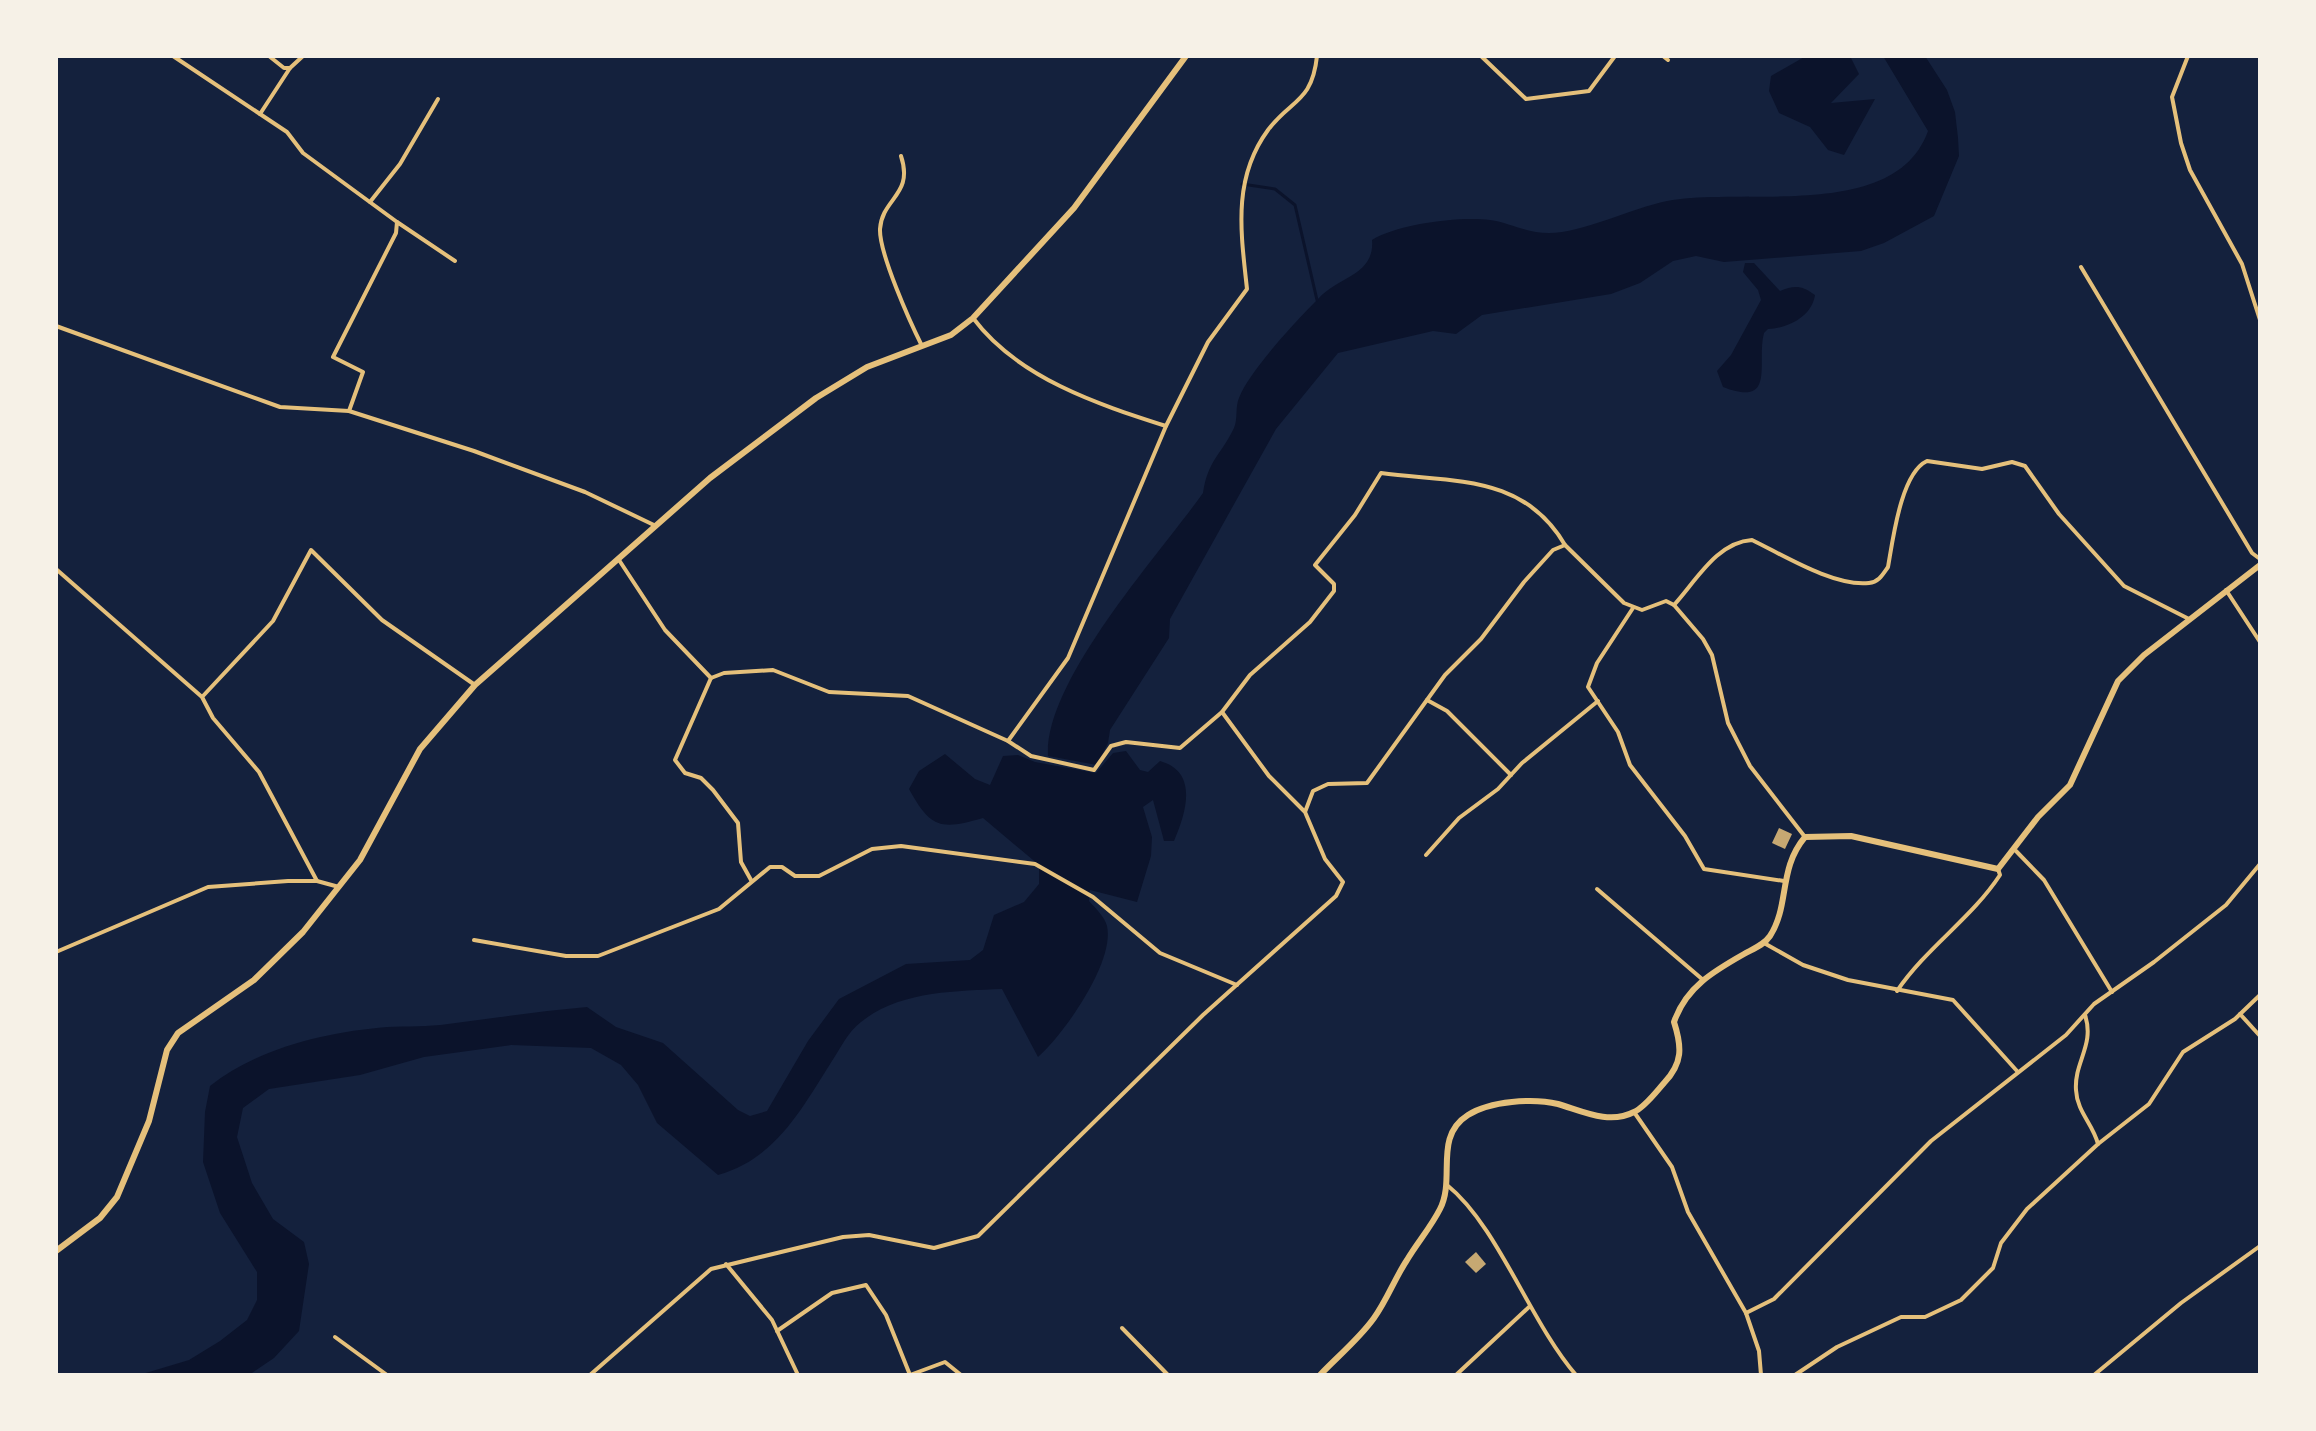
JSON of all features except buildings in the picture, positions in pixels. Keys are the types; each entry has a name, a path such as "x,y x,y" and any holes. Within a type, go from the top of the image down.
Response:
{"main road":[{"path":"56,1251 100,1218 117,1197 149,1121 167,1050 178,1033 254,980 282,955 360,860 420,749 475,685 710,478 816,398 867,367 951,335 973,318 1074,208 1186,56"},
{"path":"1320,1375 1374,1318 1440,1209 1448,1140 1455,1126 1469,1114 1486,1108 1524,1102 1555,1103 1585,1115 1614,1117 1634,1112 1668,1079 1681,1059 1674,1022 1678,1010 1702,979 1764,943 1779,913 1792,852 1805,837 1851,836 1998,869 2016,851 2038,817 2070,785 2118,681 2226,589 2260,565"}],"street":[{"path":"173,56 287,132 303,153 325,171 455,261"},
{"path":"269,56 284,68 290,68"},
{"path":"260,114 290,68 303,56"},
{"path":"1008,741 1068,658 1166,426 1208,342 1247,289 1240,228 1242,184 1270,127 1307,92 1317,56"},
{"path":"1481,56 1526,99 1589,91 1615,56"},
{"path":"2188,56 2172,97 2181,143 2190,170 2242,264 2260,320"},
{"path":"370,202 408,152 438,99"},
{"path":"901,156 906,172 903,188 885,214 881,240 923,348"},
{"path":"349,411 363,372 333,357 396,233 397,222"},
{"path":"2081,267 2252,553 2260,559"},
{"path":"973,318 992,343 1085,400 1166,426"},
{"path":"56,326 280,407 349,411 585,492 656,526"},
{"path":"1674,605 1725,547 1739,541 1752,540 1833,576 1870,583 1881,577 1888,567 1904,492 1919,465 1927,461 1982,469 2012,462 2025,466 2059,514 2124,586 2190,620"},
{"path":"751,880 741,862 738,823 713,790 701,778 685,773 675,760 711,678 724,673 773,670 829,692 908,696 1041,758 1094,770 1111,746 1126,742 1180,748 1222,712 1250,675 1310,622 1334,591 1334,584 1315,565 1355,515 1381,473 1471,480 1491,485 1533,509 1565,545 1633,608 1642,610 1666,601 1674,605 1703,639 1712,655 1728,723 1750,766 1805,837"},
{"path":"1305,812 1313,791 1328,784 1367,783 1445,675 1481,639 1524,582 1553,550 1565,545"},
{"path":"202,697 273,621 311,550 382,620 475,685"},
{"path":"619,560 665,630 711,678"},
{"path":"56,569 202,697 213,718 259,772 317,881"},
{"path":"2226,589 2260,642"},
{"path":"1633,608 1591,674 1588,687 1618,732 1630,765 1685,836 1704,869 1784,881"},
{"path":"1426,699 1447,711 1511,775"},
{"path":"1426,855 1459,818 1498,789 1598,701"},
{"path":"590,1375 685,1288 711,1269 843,1237 869,1235 934,1248 978,1236 1340,889 1343,882 1339,873 1325,859 1305,812 1269,776 1222,712"},
{"path":"474,940 566,956 598,956 719,909 751,880 776,866 795,876 819,876 872,849 901,846 1035,864 1093,897 1160,953 1237,985"},
{"path":"2016,851 2044,880 2112,992"},
{"path":"1746,1313 1774,1299 1931,1141 2066,1035 2084,1014 2226,905 2260,864"},
{"path":"1896,991 1932,945 1991,889 2000,875 1998,869"},
{"path":"56,952 208,887 317,881 339,887"},
{"path":"1597,889 1702,979"},
{"path":"1764,943 1803,965 1896,991 1953,1000 2017,1071"},
{"path":"1795,1375 1837,1347 1901,1317 1925,1317 1961,1300 1993,1268 2001,1243 2027,1209 2098,1144 2149,1104 2183,1052 2240,1014 2260,995"},
{"path":"2084,1014 2089,1042 2077,1074 2076,1100 2098,1144"},
{"path":"2240,1014 2260,1036"},
{"path":"1634,1112 1672,1167 1688,1212 1746,1313 1759,1351 1758,1374"},
{"path":"1445,1184 1475,1217 1556,1352 1576,1375"},
{"path":"2094,1375 2181,1303 2260,1246"},
{"path":"726,1264 772,1320 798,1375"},
{"path":"777,1331 811,1304 832,1293 866,1285 886,1315 909,1375 945,1362 961,1375"},
{"path":"1456,1375 1529,1307"},
{"path":"1122,1328 1168,1375"},
{"path":"335,1337 387,1375"}],"water":[{"path":"1806,56 1850,56 1859,74 1831,103 1875,99 1844,155 1828,150 1810,127 1779,113 1769,91 1771,76"},
{"path":"1883,56 1925,56 1947,90 1955,112 1959,156 1934,216 1884,243 1861,251 1724,262 1696,256 1673,261 1640,283 1611,294 1482,315 1456,334 1433,331 1338,353 1276,429 1170,619 1169,638 1110,730 1108,743 1097,765 1048,756 1052,726 1064,692 1108,620 1203,493 1212,465 1234,428 1244,387 1275,346 1319,298 1362,268 1368,261 1372,240 1383,234 1429,222 1462,219 1490,220 1541,233 1562,232 1667,201 1698,197 1813,195 1850,190 1884,179 1910,160 1928,131"},
{"path":"1745,263 1754,263 1780,291 1798,287 1815,295 1809,309 1798,320 1764,333 1761,379 1758,387 1751,392 1723,387 1717,371 1731,355 1761,300 1758,290 1743,272"},
{"path":"1126,751 1140,770 1148,772 1160,761 1180,774 1186,795 1182,818 1174,841 1164,841 1153,800 1143,807 1152,837 1151,856 1137,902 1090,890 1089,901 1107,926 1103,958 1096,977 1073,1015 1038,1057 1002,989 928,995 893,1004 852,1030 798,1114 772,1144 756,1157 718,1175 657,1123 638,1085 621,1065 591,1048 511,1045 424,1057 360,1075 269,1089 243,1108 237,1137 252,1183 273,1219 304,1242 309,1264 299,1331 274,1358 249,1375 139,1375 189,1360 220,1341 247,1320 257,1300 257,1272 220,1213 203,1162 205,1112 210,1086 229,1073 271,1052 340,1033 440,1025 587,1007 616,1027 663,1043 738,1110 750,1116 767,1111 808,1041 839,999 906,964 970,960 983,950 994,915 1024,902 1039,884 1039,865 983,818 947,825 931,819 909,789 919,771 945,754 975,779 990,785 1003,756 1018,755 1035,762 1096,773 1113,753"}],"waterway":[{"path":"1242,184 1275,189 1295,205 1317,300"}]}
